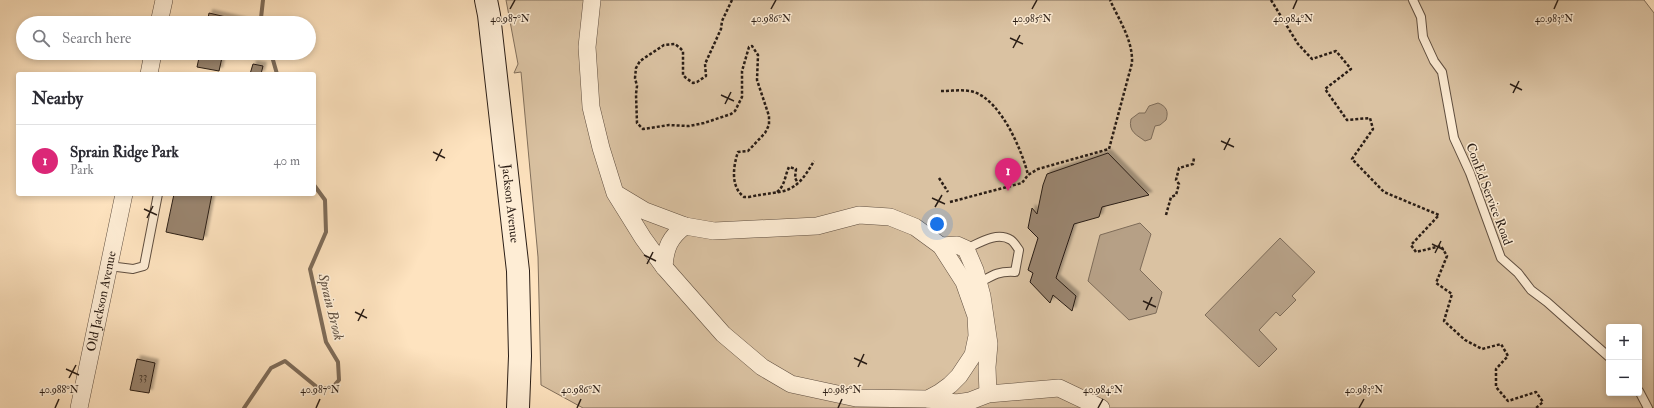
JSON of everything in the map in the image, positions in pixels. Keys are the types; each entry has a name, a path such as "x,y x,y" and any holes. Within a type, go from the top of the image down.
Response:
{"main road":[{"name":"Jackson Avenue","path":"486,0 490,15 518,271 520,356 518,408"}],"street":[{"path":"161,16 164,0"},
{"path":"592,0 587,47 591,107 601,148 615,193 643,238 664,267 723,334 762,367 791,384 856,398 928,399 956,403 970,402 988,394 1059,388 1101,408"},
{"path":"149,72 152,60"},
{"path":"615,193 645,211 685,226 714,230 817,226 860,215 890,217 915,227 941,246 964,282 976,316 977,336 973,355 958,376 939,393 928,399"},
{"name":"Old Jackson Avenue","path":"80,408 124,196"},
{"path":"664,267 667,246 676,233 685,226"},
{"path":"941,246 957,245 966,249 975,270 979,283 989,344 987,367 988,394"}],"lane":[{"name":"ConEd Service Road","path":"1413,0 1421,17 1423,37 1434,61 1442,72 1454,138 1470,173 1501,258 1518,273 1531,290 1547,302 1606,355"},
{"path":"109,266 133,269 144,266 158,196"},
{"path":"966,249 985,240 1001,236 1012,240 1019,250 1015,272 1005,271 996,273 979,283"},
{"path":"1642,396 1648,408"}],"path":[{"path":"732,0 705,64 706,76 702,79 693,82 686,78 683,74 683,51 675,44 664,45 640,61 636,68 635,78 637,86 637,123 643,128 669,125 689,126 704,123 731,114 742,97 743,65 749,47 752,46 758,55 757,80 769,116 769,125 765,133 748,151 738,152 734,163 734,182 736,189 744,197 790,190 803,179 814,161"},
{"path":"950,202 1022,183 1028,175 1038,169 1109,149 1132,63 1130,44 1110,0"},
{"path":"1271,0 1298,44 1312,59 1336,51 1351,69 1325,89 1347,120 1370,118 1373,129 1352,159 1384,192 1439,215 1411,245 1416,252 1441,246 1446,256 1436,283 1452,294 1444,321 1465,340 1482,349 1501,344 1508,356 1496,369 1496,386 1508,401 1536,392 1543,402 1536,408"},
{"path":"941,91 967,90 988,99 1009,128 1028,175"},
{"path":"1166,215 1170,197 1176,195 1178,184 1176,180 1179,168 1193,164 1194,158"},
{"path":"776,192 780,189 789,167 796,169 795,178 798,183"},
{"path":"939,178 948,192"}],"shaded area":[{"path":"506,0 1644,0 1654,13 1654,408 583,408 541,385 538,257 521,72 514,73 518,64"},
{"path":"1158,103 1166,109 1166,120 1160,125 1155,126 1151,139 1145,141 1136,135 1132,130 1130,123 1131,119 1139,113 1145,113 1149,106"},
{"path":"1140,223 1151,234 1140,270 1162,292 1156,313 1129,320 1088,281 1100,235"},
{"path":"1280,238 1315,272 1292,296 1296,300 1280,316 1276,312 1259,330 1277,349 1259,367 1205,315"}],"building":[{"path":"209,13 222,16 208,16"},
{"path":"198,60 221,60 219,71 197,67"},
{"path":"253,64 263,66 262,72 251,72"},
{"path":"1108,153 1149,195 1102,207 1099,217 1074,224 1056,278 1076,296 1072,311 1053,295 1050,303 1030,282 1033,273 1028,270 1038,238 1028,228 1032,208 1037,214 1043,185 1047,174"},
{"path":"174,196 212,196 203,240 166,232"},
{"path":"137,359 155,363 149,393 130,390"}],"waterway":[{"name":"Sprain Brook","path":"261,16 263,0"},
{"name":"Sprain Brook","path":"273,60 276,72"},
{"name":"Sprain Brook","path":"244,408 271,368 285,361 318,388 332,388 339,380 338,362 326,342 310,269 326,232 325,200 316,188"}],"place":[{"name":"Sprain Ridge Park","path":"1008,191"}]}
